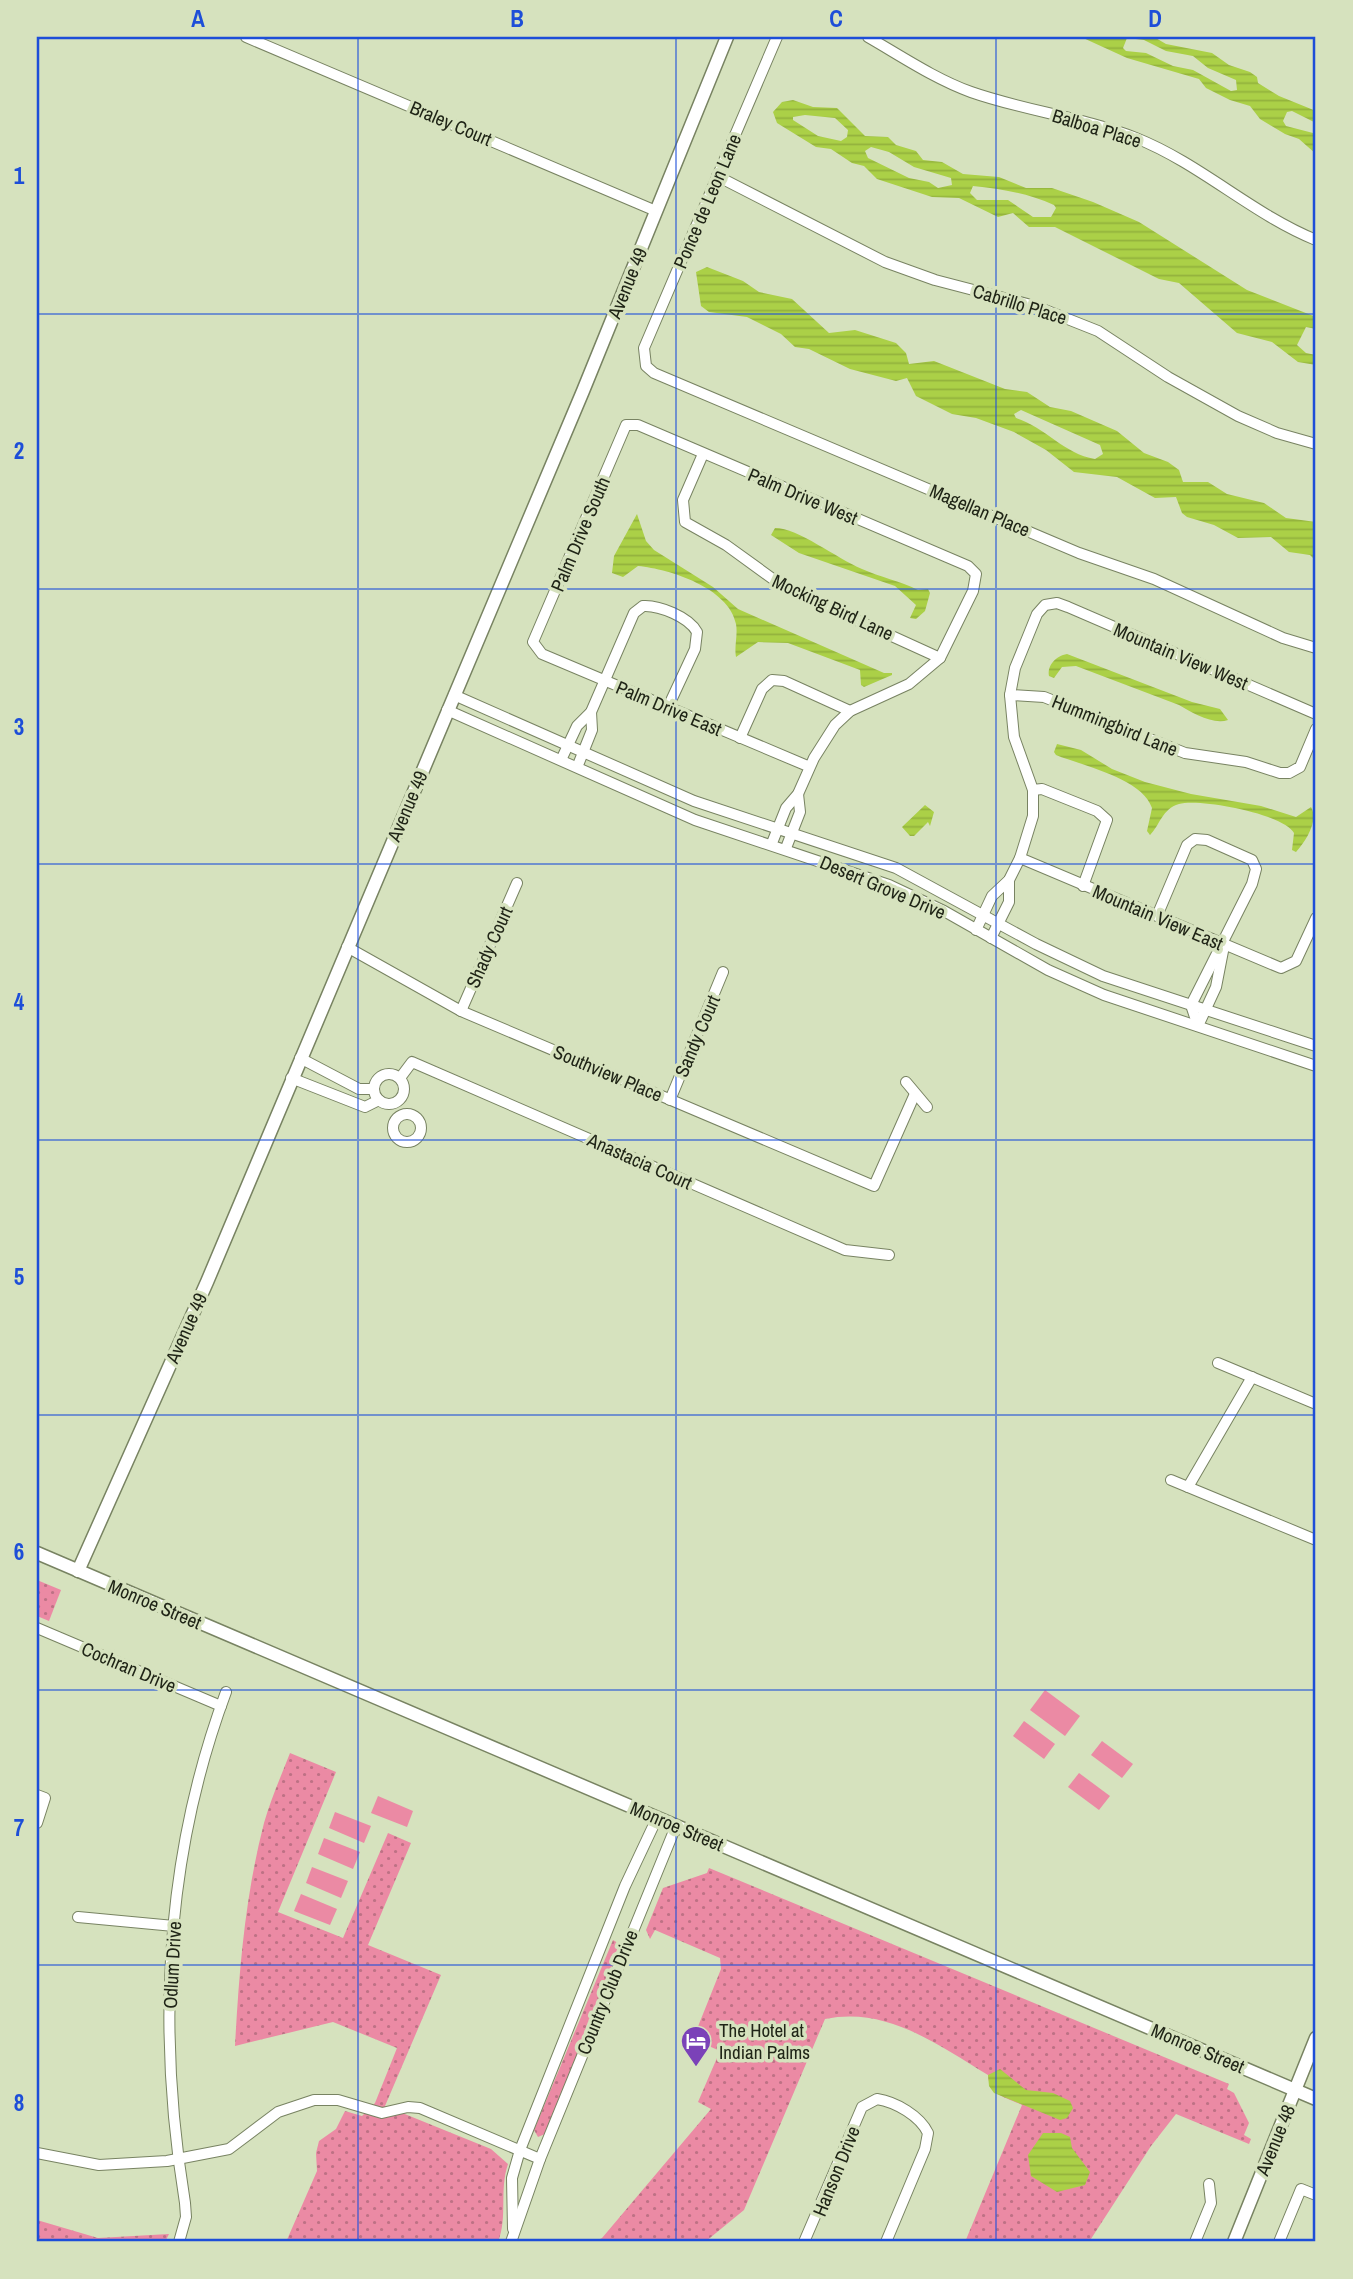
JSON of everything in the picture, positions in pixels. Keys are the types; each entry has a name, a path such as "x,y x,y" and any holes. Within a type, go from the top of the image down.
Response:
{"street":[{"name":"Braley Court","path":"246,37 656,211"},
{"name":"Avenue 49","path":"78,1571 206,1282 454,695 727,37"},
{"name":"Ponce de Leon Lane","path":"646,366 644,348 777,37"},
{"name":"Balboa Place","path":"868,37 937,77 970,92 1136,138 1198,169 1282,224 1316,240"},
{"name":"Cabrillo Place","path":"717,176 885,262 935,280 1035,306 1087,327 1238,416 1277,433 1316,444"},
{"name":"Magellan Place","path":"646,366 654,373 1079,553 1154,579 1283,638 1316,648"},
{"name":"Palm Drive West","path":"626,425 638,425 968,566 976,574 973,591 940,658"},
{"name":"Palm Drive South","path":"533,642 626,425"},
{"name":"Mocking Bird Lane","path":"703,454 683,500 685,522 726,545 785,587 940,658"},
{"name":"Mountain View West","path":"1010,695 1015,668 1037,614 1045,605 1057,603 1316,714"},
{"path":"562,758 577,726 591,712 634,613 643,606 657,608 689,622 698,638 668,708"},
{"name":"Palm Drive East","path":"533,642 542,654 810,767"},
{"path":"772,843 786,808 798,794 826,737 850,711 908,684 940,658"},
{"path":"740,738 761,689 772,680 784,681 850,711"},
{"name":"Desert Grove Drive","path":"454,695 694,801 896,868 1036,944 1103,976 1316,1046"},
{"path":"976,930 992,896 1009,880 1020,858 1033,816 1033,790 1014,737 1010,695"},
{"name":"Hummingbird Lane","path":"1010,695 1044,697 1185,753 1246,762 1280,773 1289,773 1300,767 1316,729"},
{"name":"Desert Grove Drive","path":"447,710 578,765 685,816 772,843 889,885 944,911 991,939 1073,981 1316,1066"},
{"path":"578,765 592,730 591,712"},
{"path":"1033,790 1042,789 1097,811 1107,820 1083,886"},
{"path":"786,848 800,811 798,794"},
{"path":"1157,916 1187,845 1195,839 1207,840 1252,860 1256,869 1224,944 1191,1005 1198,1026"},
{"name":"Mountain View East","path":"1020,858 1281,968 1296,961 1316,918"},
{"path":"991,939 1009,902 1009,880"},
{"name":"Shady Court","path":"461,1011 517,883"},
{"path":"1198,1026 1216,987 1224,944"},
{"name":"Southview Place","path":"347,947 461,1011 874,1186 915,1096"},
{"name":"Sandy Court","path":"670,1100 723,972"},
{"path":"300,1058 359,1089 374,1089 379,1100"},
{"name":"Anastacia Court","path":"374,1089 383,1074 400,1077 412,1062 845,1250 889,1255"},
{"path":"396,1102 405,1088 400,1077"},
{"path":"291,1078 365,1107 379,1100 396,1102"},
{"path":"906,1082 915,1096 927,1107"},
{"path":"396,1102 401,1115"},
{"path":"1218,1363 1316,1404"},
{"path":"1188,1487 1252,1377"},
{"path":"1171,1480 1316,1541"},
{"name":"Monroe Street","path":"37,1553 1316,2099"},
{"name":"Cochran Drive","path":"37,1628 221,1706"},
{"name":"Odlum Drive","path":"178,2242 186,2217 169,2043 174,1926 189,1817 226,1692"},
{"path":"37,1823 41,1797"},
{"name":"Country Club Drive","path":"512,2239 512,2178 520,2150 625,1886 657,1818"},
{"name":"Country Club Drive","path":"512,2239 540,2159 676,1826"},
{"path":"78,1917 174,1926"},
{"name":"Avenue 48","path":"1234,2242 1316,2038"},
{"path":"37,2153 99,2165 179,2160 229,2149 278,2112 325,2099 382,2113 408,2107 420,2108 540,2159"},
{"name":"Hanson Drive","path":"804,2242 862,2107 870,2101 886,2100 921,2122 928,2133 925,2149 886,2242"},
{"path":"1195,2242 1211,2203 1209,2184"},
{"path":"1279,2242 1301,2189 1316,2195"}],"shaded area":[{"path":"1081,37 1154,37 1166,44 1212,53 1229,65 1250,72 1257,77 1258,83 1279,96 1316,111 1316,123 1292,111 1287,112 1283,121 1286,126 1316,136 1316,154 1299,139 1260,119 1250,106 1206,88 1199,79 1127,58","holes":["1127,38 1144,40 1166,51 1193,56 1208,68 1236,80 1237,90 1231,91 1193,70 1173,66 1146,53 1126,51 1123,48"]},
{"path":"793,100 813,107 837,108 865,136 888,137 896,145 916,151 923,160 942,162 963,174 999,177 1026,188 1052,188 1139,222 1247,290 1316,317 1316,329 1306,327 1297,345 1306,353 1316,355 1316,365 1298,362 1272,342 1237,333 1179,283 1159,279 1055,227 1029,227 1013,213 998,217 959,198 932,197 877,179 864,166 852,163 831,149 816,147 777,123 773,112 782,102","holes":["805,115 835,118 848,130 847,137 841,141 818,136 793,120 793,117","871,147 889,152 914,167 951,178 952,185 938,188 929,182 909,178 868,158 865,151","973,186 1004,190 1034,197 1056,208 1051,217 1033,217 1008,200 977,200 970,193"]},
{"path":"707,267 743,281 759,292 792,299 829,333 855,330 896,343 906,353 909,364 934,361 1005,389 1027,392 1050,407 1071,411 1117,431 1144,453 1168,462 1179,470 1183,482 1208,482 1227,494 1264,503 1286,518 1316,522 1316,561 1310,555 1289,552 1271,537 1238,538 1214,525 1187,517 1182,513 1176,497 1155,498 1117,477 1074,472 1046,450 1014,432 976,418 952,414 916,396 907,378 896,381 850,369 809,349 795,347 781,334 747,317 709,312 701,306 696,272","holes":["1021,410 1100,445 1103,454 1095,459 1084,456 1016,418 1014,414"]},
{"path":"637,514 646,541 654,550 713,587 738,609 892,675 864,687 861,685 860,670 788,643 758,642 736,657 736,624 731,611 710,591 681,576 651,568 638,566 623,577 612,573 614,556"},
{"path":"775,528 795,533 869,572 918,590 928,589 930,593 925,611 916,619 910,618 916,605 895,586 799,553 771,535"},
{"path":"1067,654 1192,702 1220,709 1228,720 1216,721 1203,717 1179,705 1076,666 1062,667 1054,678 1049,676 1049,668 1053,662"},
{"path":"1057,744 1081,750 1112,769 1145,782 1191,794 1261,806 1296,817 1311,807 1312,824 1296,852 1292,850 1294,833 1275,820 1241,809 1190,803 1173,806 1150,835 1147,831 1152,808 1137,789 1110,774 1056,755 1054,752"},
{"path":"925,805 934,812 930,826 928,822 914,836 910,836 902,827"},
{"path":"37,1580 61,1590 49,1621 37,1616"},
{"path":"1045,1690 1080,1716 1065,1736 1030,1710"},
{"path":"1024,1721 1055,1744 1044,1759 1013,1736"},
{"path":"1102,1741 1133,1764 1122,1778 1091,1755"},
{"path":"290,1753 336,1772 278,1912 343,1938 388,1833 411,1843 368,1945 441,1975 385,2106 491,2149 508,2164 504,2184 503,2223 498,2242 286,2242 317,2171 316,2153 319,2141 336,2129 345,2111 362,2116 375,2103 397,2048 333,2022 235,2046 241,1962 257,1850 273,1796"},
{"path":"1079,1773 1110,1796 1099,1810 1068,1787"},
{"path":"378,1796 413,1811 407,1827 371,1813"},
{"path":"335,1812 371,1826 364,1843 329,1828"},
{"path":"324,1838 360,1852 353,1869 318,1854"},
{"path":"312,1867 348,1881 341,1898 306,1883"},
{"path":"709,1868 1229,2084 1227,2089 1234,2093 1249,2123 1244,2135 1251,2139 1249,2144 1176,2114 1151,2146 1089,2242 965,2242 1022,2105 995,2091 988,2075 911,2031 870,2018 848,2016 825,2019 744,2210 705,2242 594,2242 602,2238 711,2109 698,2102 720,2051 693,2039 721,1969 720,1958 655,1930 650,1939 646,1930 663,1888 707,1873"},
{"path":"301,1894 337,1909 330,1925 294,1911"},
{"path":"613,1940 621,1945 545,2134 538,2137 534,2130"},
{"path":"1000,2069 1026,2090 1053,2093 1070,2101 1073,2108 1067,2118 1060,2120 994,2093 989,2086 988,2075"},
{"path":"1043,2133 1061,2133 1070,2137 1072,2148 1090,2172 1085,2185 1057,2192 1031,2176 1028,2155"},
{"path":"37,2220 98,2238 169,2234 165,2242 37,2242"}],"place":[{"name":"The Hotel at Indian Palms","path":"696,2068"}]}
